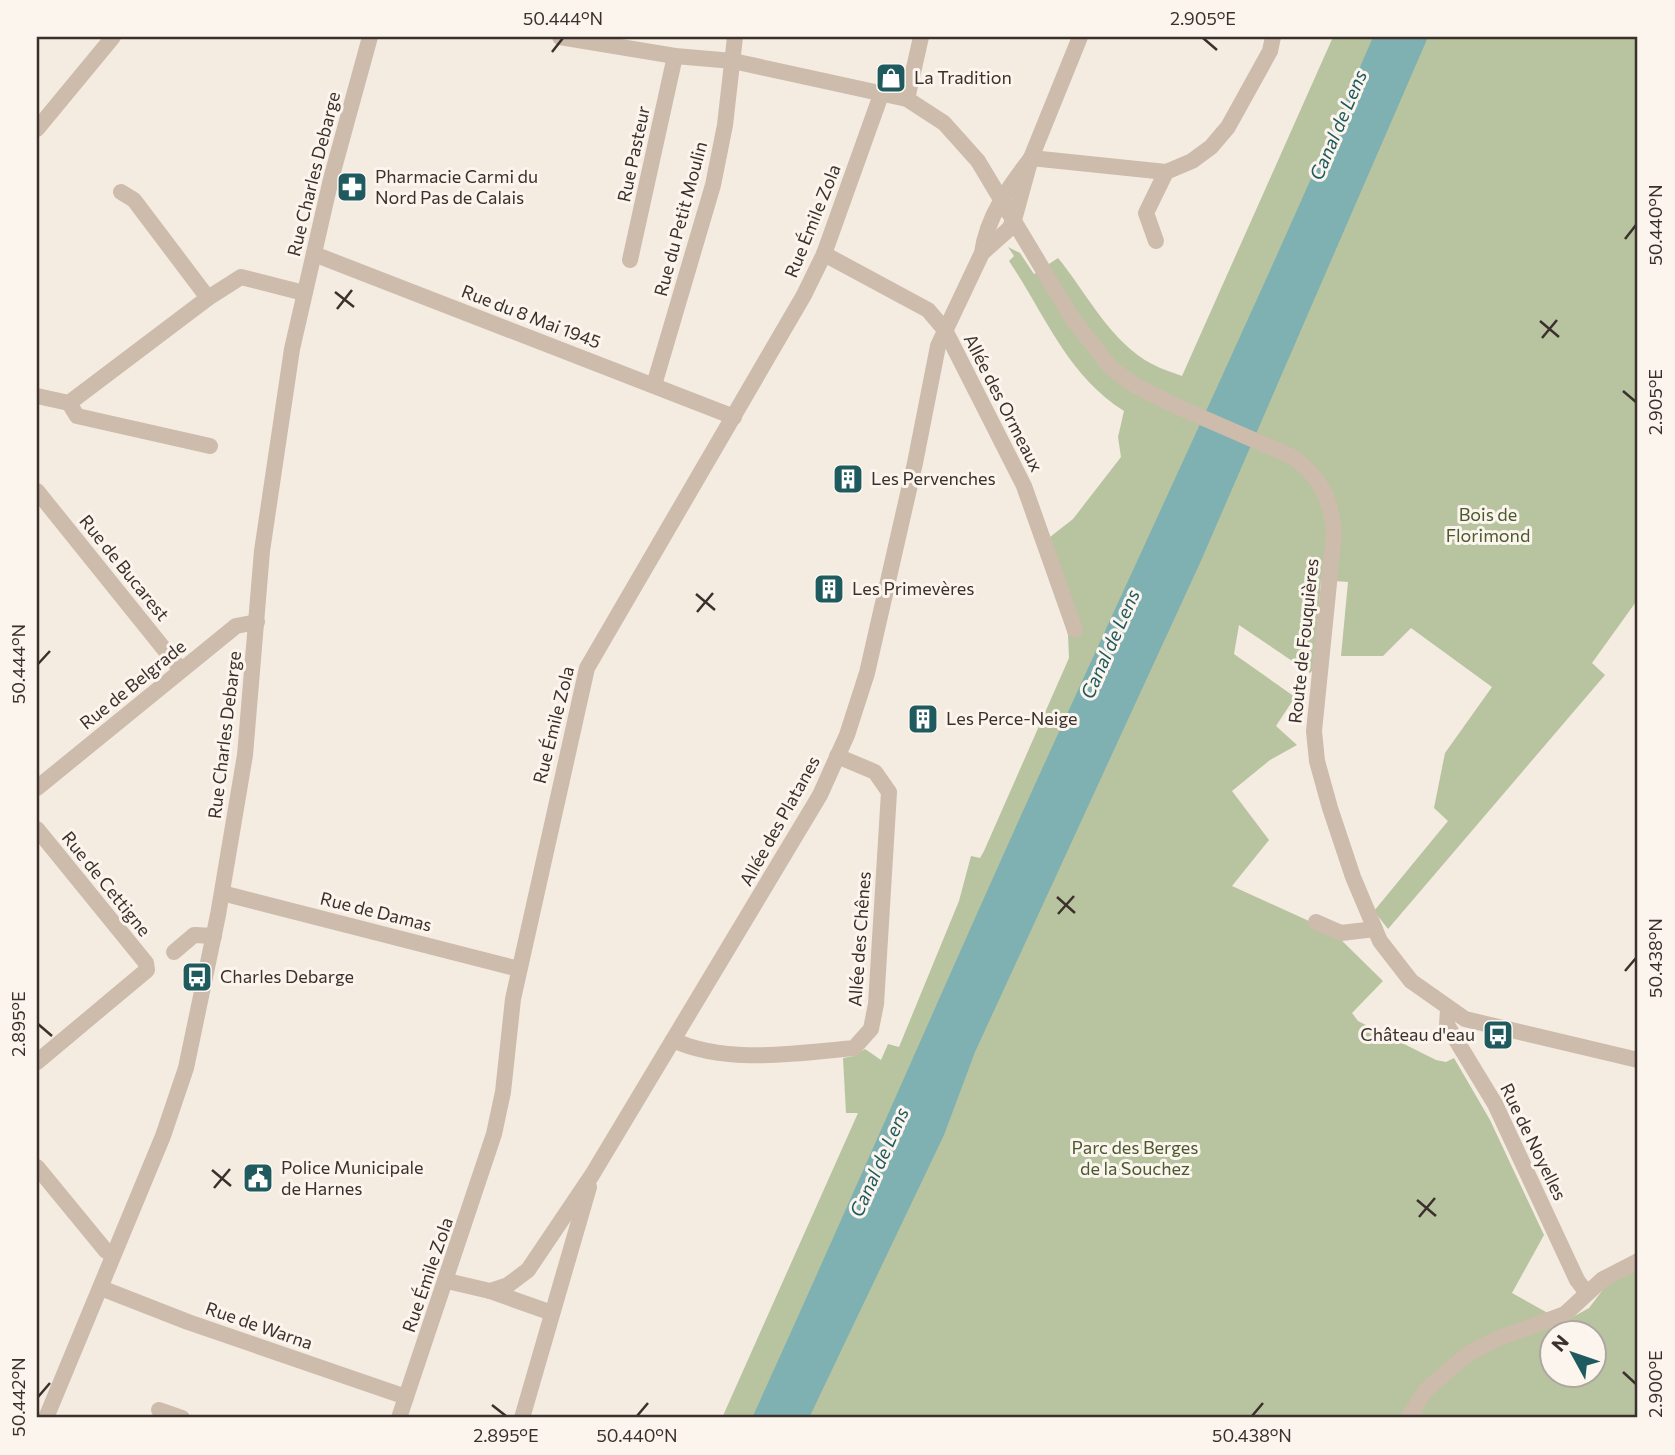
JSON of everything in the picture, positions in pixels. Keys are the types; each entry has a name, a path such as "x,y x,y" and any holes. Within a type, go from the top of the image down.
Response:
{"street":[{"path":"37,129 113,37"},
{"name":"Rue Charles Debarge","path":"46,1418 102,1288 113,1254 175,1104 214,936 246,755 262,551 274,464 304,293 331,179 370,37"},
{"path":"560,37 675,56 733,61 907,99 954,132 978,160 1014,220"},
{"name":"Rue du Petit Moulin","path":"654,385 713,185 725,125 735,37"},
{"path":"907,99 921,37"},
{"path":"1014,220 1031,158 1080,37"},
{"path":"1031,158 1166,172 1192,161 1211,147 1228,127 1264,62 1273,37"},
{"name":"Rue Pasteur","path":"630,260 675,56"},
{"name":"Rue Émile Zola","path":"399,1418 494,1135 519,969 587,668 776,346 824,254 882,92"},
{"name":"Allée des Platanes","path":"490,1291 509,1286 528,1270 592,1175 820,795 867,673 915,463 930,372 945,330 982,253 984,239 1001,198 1031,158"},
{"path":"1156,242 1146,213 1166,172"},
{"path":"121,192 134,200 208,298"},
{"name":"Allée des Platanes","path":"982,253 1009,229 1014,220"},
{"name":"Route de Fouquières","path":"1014,220 1072,318 1100,357 1121,377 1178,407 1293,457 1311,470 1326,490 1332,508 1334,534 1314,731 1317,761 1329,808 1375,929 1398,968 1448,1010 1487,1026 1638,1060"},
{"name":"Rue du 8 Mai 1945","path":"314,254 734,417"},
{"name":"Allée des Ormeaux","path":"824,254 928,310 945,330 1024,486 1075,630"},
{"path":"69,403 208,298 241,277 304,293"},
{"path":"37,397 69,403 78,416 210,446"},
{"name":"Rue de Bucarest","path":"37,491 181,670"},
{"name":"Rue de Belgrade","path":"37,788 236,626 257,622"},
{"name":"Allée des Chênes","path":"673,1040 689,1047 738,1055 834,1050 854,1048 871,1029 876,1004 889,792 875,772 837,756"},
{"name":"Rue de Cettigne","path":"37,829 146,963 145,974 37,1062"},
{"name":"Rue de Damas","path":"222,893 519,969"},
{"path":"1317,922 1341,933 1375,929"},
{"path":"174,952 194,935 214,936"},
{"name":"Rue de Noyelles","path":"1448,1010 1447,1025 1495,1104 1577,1280 1586,1292"},
{"path":"37,1167 106,1251 113,1254"},
{"name":"Allée des Platanes","path":"522,1418 592,1175"},
{"path":"1408,1418 1426,1390 1469,1353 1499,1338 1565,1314 1603,1279 1638,1261"},
{"path":"447,1281 490,1291 552,1313"},
{"name":"Rue de Warna","path":"102,1288 406,1397"},
{"path":"159,1410 182,1418"}],"green space":[{"name":"Parc des Berges de la Souchez","path":"1333,37 1638,37 1638,599 1592,663 1605,675 1388,929 1374,911 1448,821 1434,808 1445,753 1492,687 1411,628 1383,656 1341,656 1348,582 1321,580 1314,669 1310,673 1239,625 1234,654 1295,697 1276,726 1297,745 1270,760 1232,791 1269,840 1232,886 1333,932 1383,981 1352,1013 1358,1021 1436,1060 1446,1062 1454,1058 1490,1120 1544,1235 1512,1293 1557,1318 1538,1318 1538,1388 1608,1388 1608,1318 1571,1318 1589,1308 1608,1283 1638,1269 1638,1418 722,1418 858,1113 846,1113 843,1058 854,1056 865,1049 881,1060 888,1044 899,1047 959,901 971,856 980,858 984,851 1069,658 1068,635 1059,601 1050,537 1073,519 1121,457 1118,437 1124,411 1087,380 1072,362 1009,261 1014,256 1008,247 1020,253 1034,274 1058,258 1100,316 1124,343 1137,355 1182,376"}],"water":[{"name":"Canal de Lens","path":"1373,37 1428,37 1200,563 975,1052 944,1135 809,1418 752,1418 1010,841 1334,128"}],"place":[{"name":"La Tradition","path":"891,78"},
{"name":"Pharmacie Carmi du Nord Pas de Calais","path":"352,187"},
{"name":"Les Pervenches","path":"848,479"},
{"name":"Les Primevères","path":"829,589"},
{"name":"Les Perce-Neige","path":"923,719"},
{"name":"Charles Debarge","path":"197,977"},
{"name":"Château d'eau","path":"1498,1035"},
{"name":"Police Municipale de Harnes","path":"258,1178"}],"park label":[{"name":"Bois de Florimond","path":"1488,525"}]}
